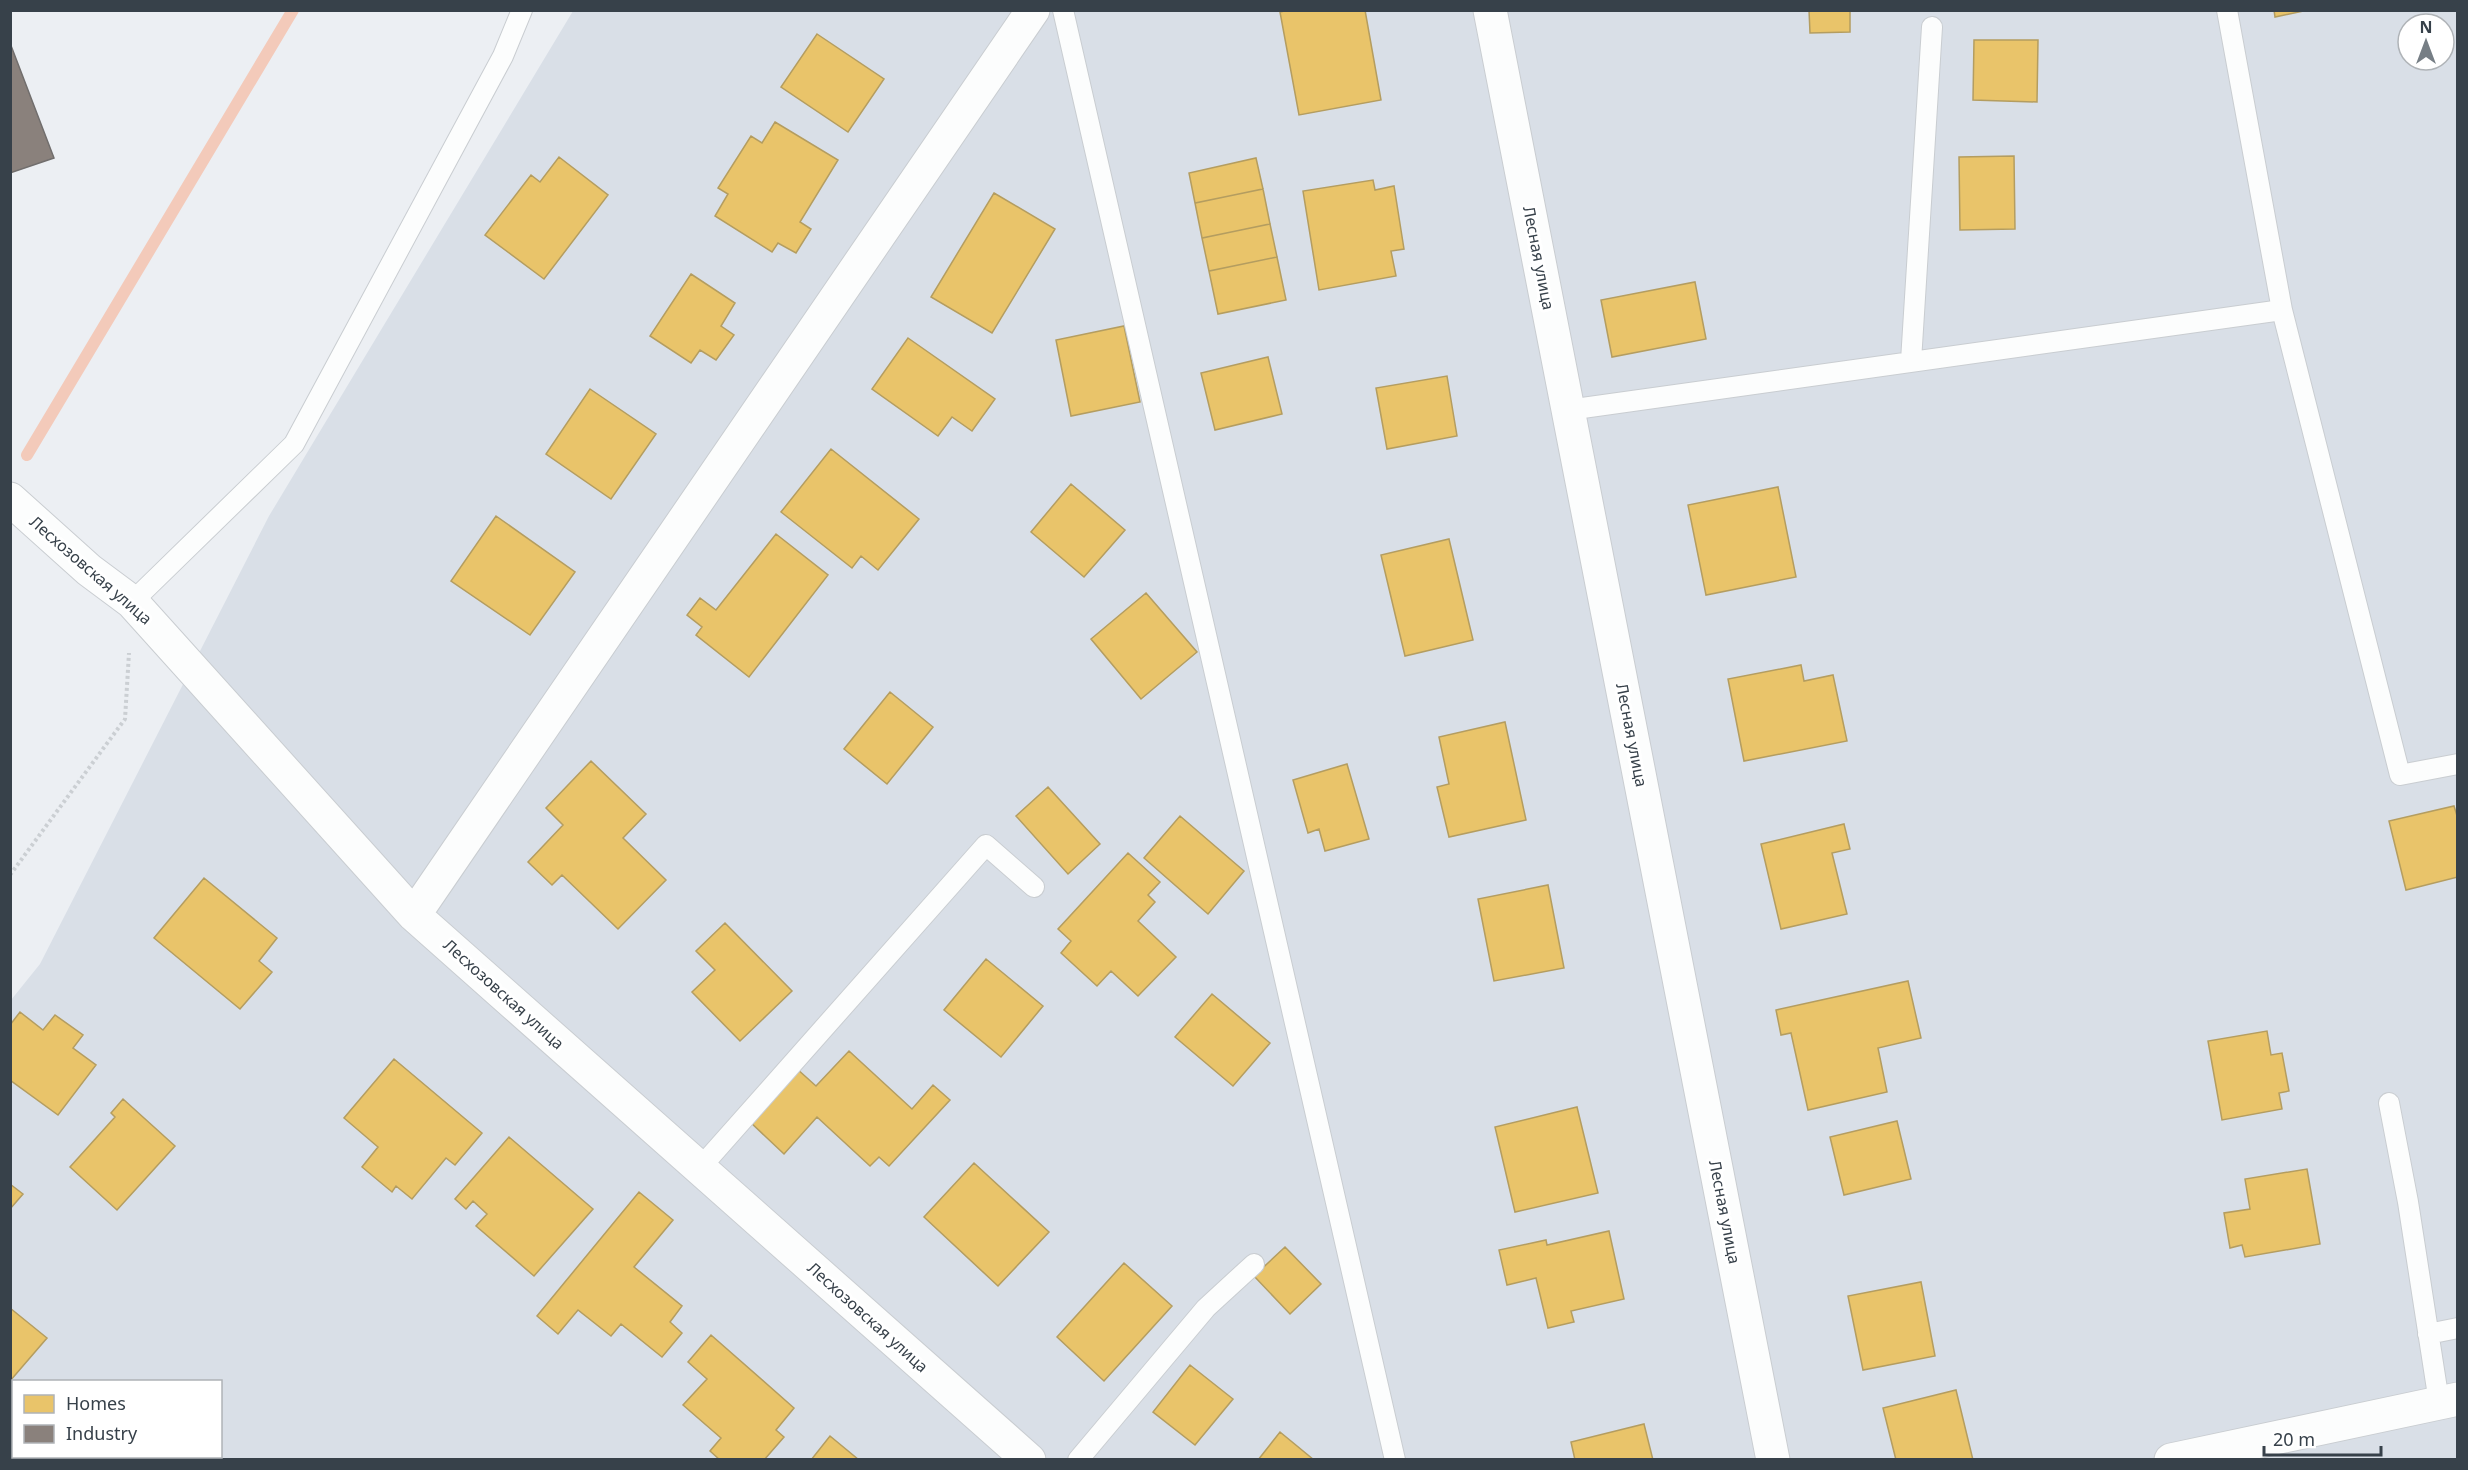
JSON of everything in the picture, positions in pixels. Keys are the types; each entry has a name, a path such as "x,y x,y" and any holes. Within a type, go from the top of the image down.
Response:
{"street":[{"path":"414,915 1033,10"},
{"name":"Лесная улица","path":"1490,10 1773,1460"},
{"name":"Лесхозовская улица","path":"10,499 89,570 132,602 414,915 1029,1460"},
{"path":"2171,1460 2448,1400"}],"lane":[{"path":"132,602 294,444 502,56 522,10"},
{"path":"1063,10 1395,1460"},
{"path":"2227,10 2282,310 2400,775 2457,764"},
{"path":"1911,361 1932,27"},
{"path":"1569,410 2282,310"},
{"path":"700,1168 986,845 1034,887"},
{"path":"2389,1103 2408,1202 2428,1334 2448,1400"},
{"path":"1078,1460 1206,1308 1254,1264"},
{"path":"2428,1334 2457,1328"}],"path":[{"path":"10,875 125,719 132,602"}],"shaded area":[{"path":"573,11 2457,11 2457,1459 11,1460 11,1000 40,964 269,516"}],"building: Homes":[{"path":"1365,10 1381,100 1299,115 1280,12"},
{"path":"1809,10 1850,10 1850,32 1810,33"},
{"path":"2274,10 2308,10 2275,17"},
{"path":"817,34 884,79 848,132 781,87"},
{"path":"1974,40 2038,40 2037,102 1973,100"},
{"path":"775,122 838,160 800,222 811,229 796,253 778,243 772,252 715,216 728,194 718,188 751,136 762,143"},
{"path":"2014,156 2015,229 1960,230 1959,157"},
{"path":"559,157 608,195 544,279 485,235 531,175 540,182"},
{"path":"1256,158 1263,189 1195,203 1189,173"},
{"path":"1373,180 1375,190 1394,186 1404,249 1391,251 1396,276 1319,290 1303,191"},
{"path":"1263,189 1270,224 1202,238 1195,203"},
{"path":"994,193 1055,229 992,333 931,297"},
{"path":"1270,224 1277,257 1209,271 1202,238"},
{"path":"1277,257 1286,300 1218,314 1209,271"},
{"path":"691,274 735,303 721,326 734,335 716,360 700,350 691,363 650,336"},
{"path":"1695,282 1706,339 1612,357 1601,300"},
{"path":"1124,326 1140,402 1071,416 1056,340"},
{"path":"908,338 995,399 972,431 952,417 938,436 872,389"},
{"path":"1268,357 1282,414 1215,430 1201,373"},
{"path":"1447,376 1457,436 1387,449 1376,388"},
{"path":"590,389 656,434 611,499 546,454"},
{"path":"831,449 919,519 878,570 861,556 852,568 781,512"},
{"path":"1071,484 1125,530 1084,577 1031,532"},
{"path":"1778,487 1796,577 1706,595 1688,505"},
{"path":"496,516 575,572 530,635 451,581"},
{"path":"776,534 828,575 749,677 696,635 702,627 687,615 700,598 716,610"},
{"path":"1449,539 1473,640 1405,656 1381,555"},
{"path":"1146,593 1197,652 1141,699 1091,639"},
{"path":"1801,665 1804,681 1833,675 1847,741 1744,761 1728,679"},
{"path":"890,692 933,727 887,784 844,749"},
{"path":"1505,722 1526,820 1449,837 1437,787 1449,784 1439,737"},
{"path":"591,761 646,814 623,838 666,880 618,929 562,875 552,885 528,862 563,825 546,808"},
{"path":"1347,764 1369,839 1325,851 1319,829 1308,833 1293,780"},
{"path":"1048,787 1100,844 1068,874 1016,816"},
{"path":"2454,806 2458,819 2458,877 2406,890 2389,821"},
{"path":"1180,816 1244,871 1208,914 1144,858"},
{"path":"1844,824 1850,849 1832,853 1847,914 1781,929 1761,844"},
{"path":"1128,853 1160,882 1148,895 1155,902 1138,921 1176,957 1138,996 1111,971 1097,986 1061,953 1071,941 1058,929"},
{"path":"204,878 277,938 259,961 272,972 240,1009 154,938"},
{"path":"1548,885 1564,968 1494,981 1478,899"},
{"path":"725,923 792,991 740,1041 692,992 715,970 696,951"},
{"path":"986,959 1043,1006 1001,1057 944,1010"},
{"path":"1908,981 1921,1038 1878,1048 1887,1092 1808,1110 1791,1033 1781,1035 1776,1010"},
{"path":"1212,994 1270,1043 1233,1086 1175,1037"},
{"path":"20,1012 43,1030 55,1015 83,1035 73,1048 96,1065 58,1115 10,1080 10,1025"},
{"path":"2267,1031 2271,1055 2282,1053 2289,1091 2279,1093 2282,1109 2222,1120 2208,1041"},
{"path":"849,1051 912,1109 933,1085 950,1100 889,1166 879,1157 870,1166 817,1117 784,1154 748,1120 796,1068 816,1086"},
{"path":"394,1059 482,1133 455,1165 446,1158 412,1199 396,1186 392,1192 362,1167 378,1147 344,1118"},
{"path":"123,1099 175,1146 117,1210 70,1167 115,1117 111,1113"},
{"path":"1577,1107 1598,1193 1515,1212 1495,1127"},
{"path":"1897,1121 1911,1179 1844,1195 1830,1137"},
{"path":"509,1137 593,1209 534,1276 476,1226 487,1214 473,1201 466,1209 455,1199"},
{"path":"974,1163 1049,1232 998,1286 924,1217"},
{"path":"2307,1169 2320,1244 2245,1257 2242,1245 2230,1248 2224,1213 2250,1209 2245,1179"},
{"path":"10,1184 23,1194 10,1209"},
{"path":"639,1192 673,1220 634,1267 682,1306 670,1322 682,1333 662,1357 621,1324 611,1336 578,1310 558,1334 537,1316"},
{"path":"1609,1231 1624,1299 1571,1311 1574,1322 1548,1328 1536,1278 1507,1285 1499,1250 1546,1240 1547,1245"},
{"path":"1285,1247 1321,1284 1290,1314 1254,1276"},
{"path":"1124,1263 1172,1306 1104,1381 1057,1337"},
{"path":"1921,1282 1935,1356 1863,1370 1848,1296"},
{"path":"10,1308 47,1338 10,1381"},
{"path":"711,1335 794,1408 776,1430 784,1437 764,1460 720,1460 710,1451 721,1438 683,1405 707,1379 688,1362"},
{"path":"1190,1365 1233,1399 1195,1445 1153,1412"},
{"path":"1956,1390 1973,1460 1896,1460 1883,1408"},
{"path":"1644,1424 1653,1460 1575,1460 1571,1442"},
{"path":"1280,1432 1314,1460 1258,1460"},
{"path":"830,1436 859,1460 811,1460"},
{"path":"54,1458 76,1458 78,1460 53,1460"}],"building: Industry":[{"path":"10,43 54,158 10,173"}],"waterway":[{"path":"27,455 293,10"}]}
